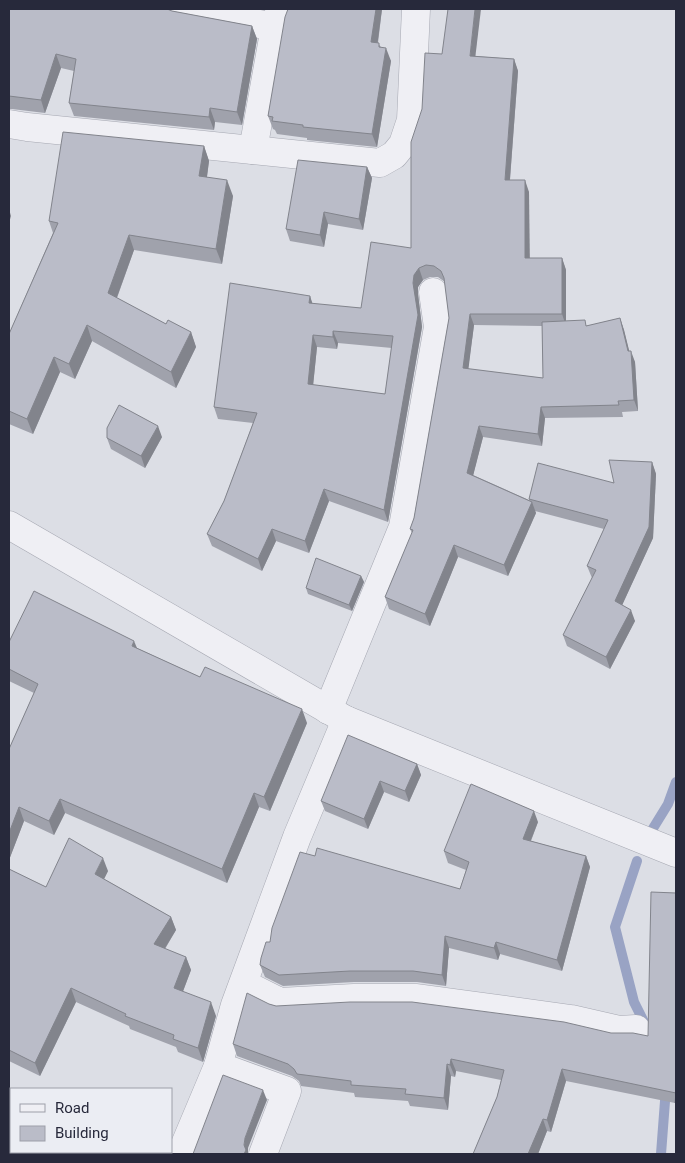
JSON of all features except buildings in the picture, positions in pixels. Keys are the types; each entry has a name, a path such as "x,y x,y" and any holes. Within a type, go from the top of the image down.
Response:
{"street":[{"path":"180,9 278,18 253,150"},
{"path":"9,124 380,163 394,155 402,144 411,120 416,9"},
{"path":"181,1154 218,1066 235,1005 298,837 337,715 404,527 438,327 433,292"},
{"path":"9,525 337,715 676,853"},
{"path":"244,984 280,1002 354,998 417,998 571,1019 619,1030 636,1029"},
{"path":"218,1066 287,1090 263,1154"}],"waterway":[{"path":"652,830 668,804 676,782"},
{"path":"637,861 615,927 634,1002 647,1028"},
{"path":"661,1154 666,1088"}]}
